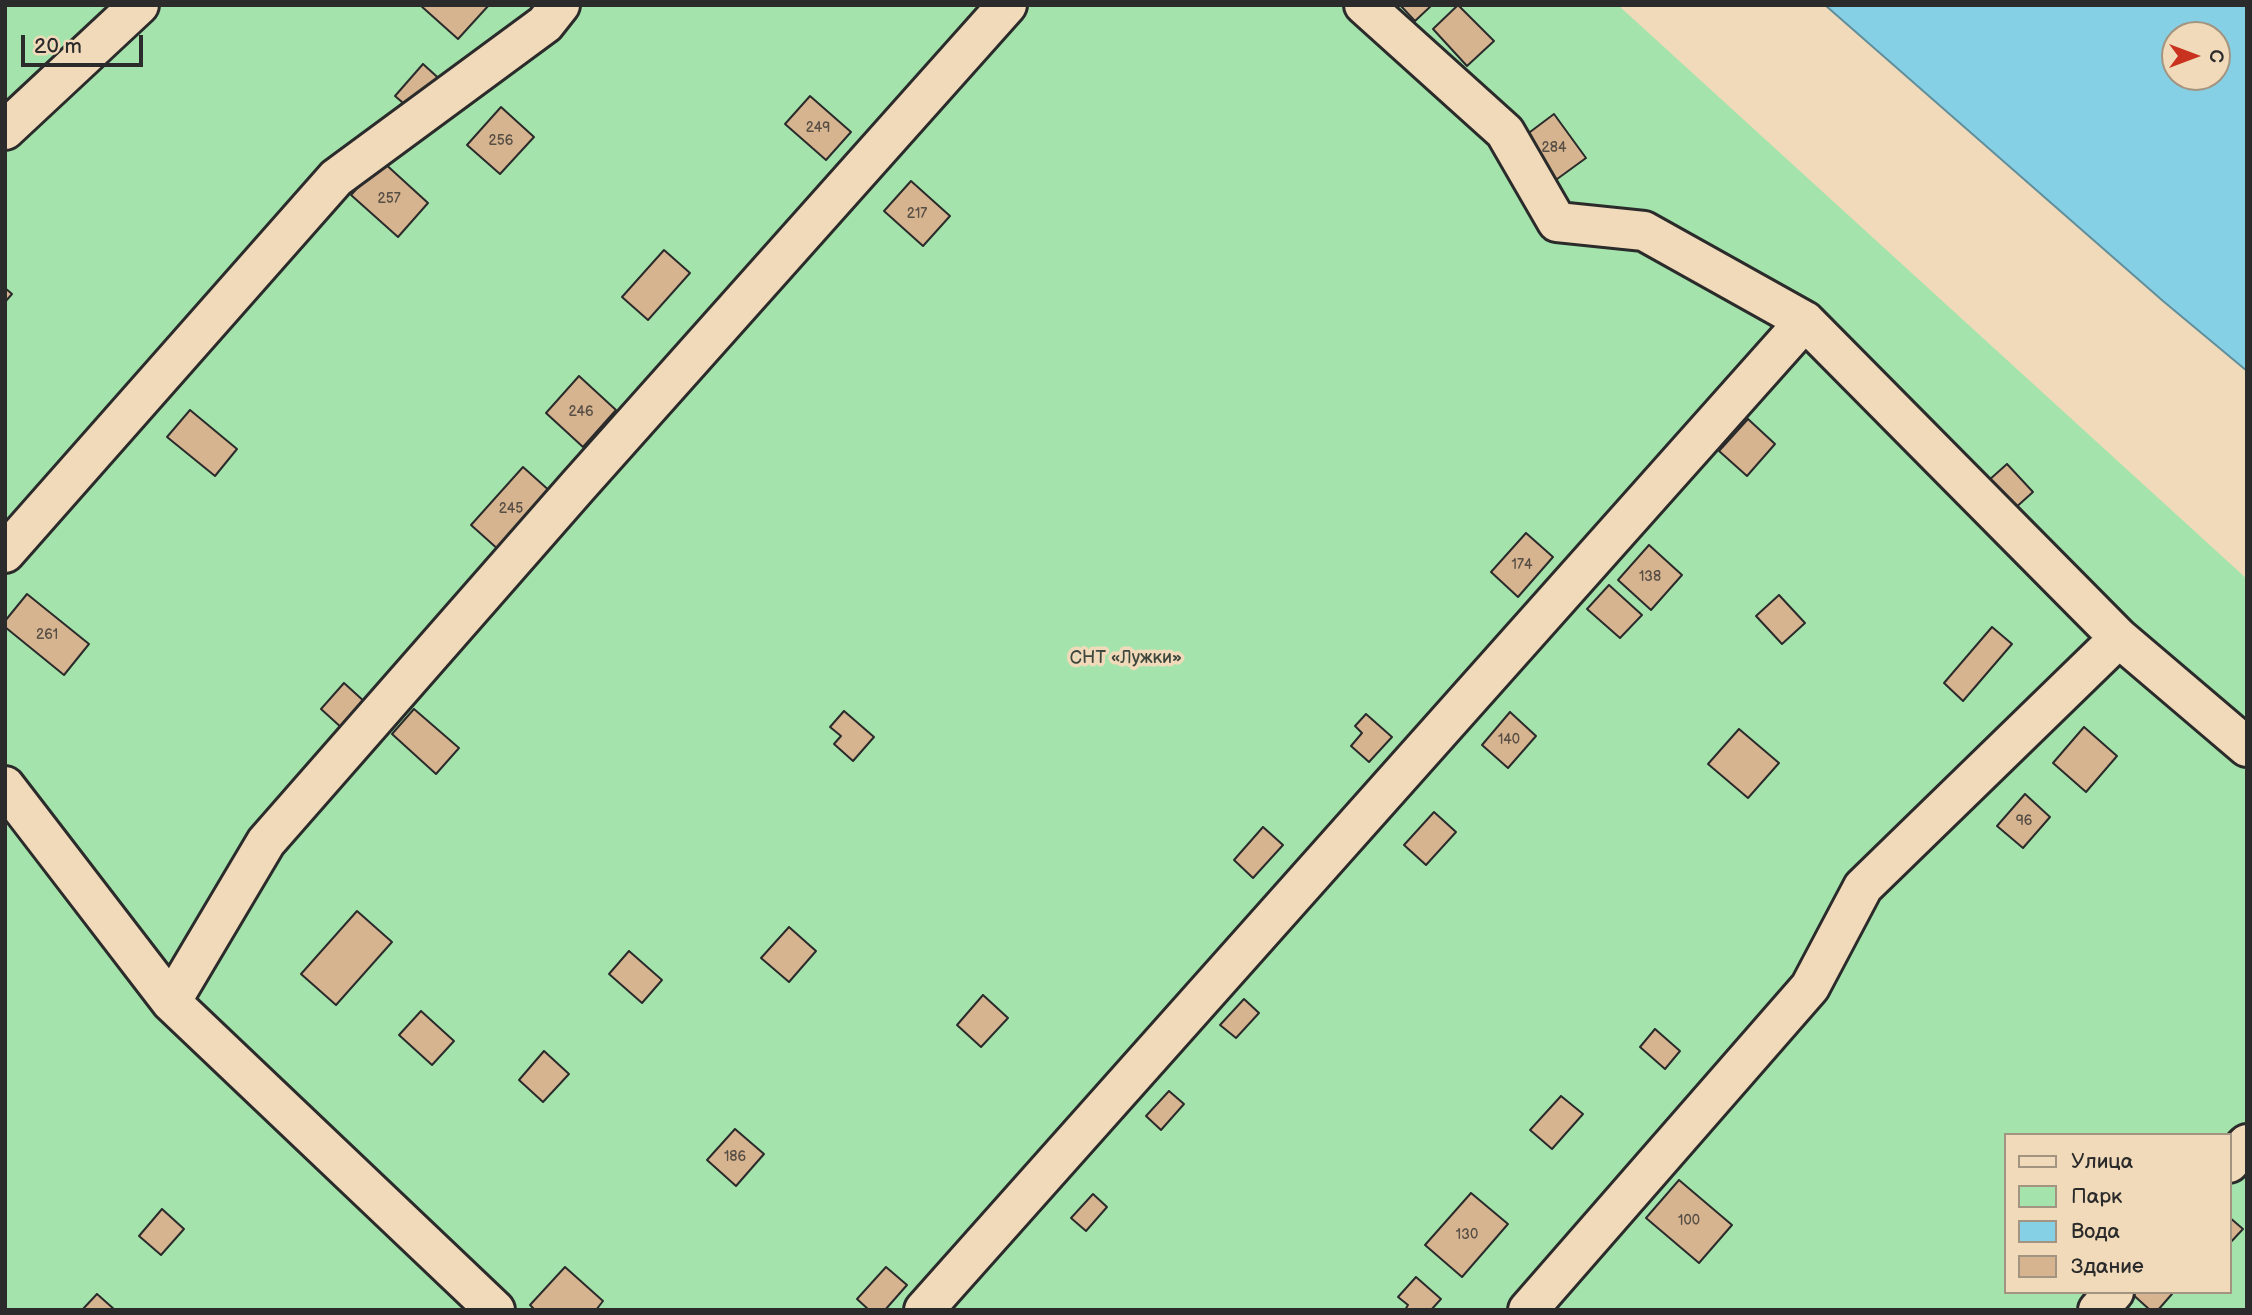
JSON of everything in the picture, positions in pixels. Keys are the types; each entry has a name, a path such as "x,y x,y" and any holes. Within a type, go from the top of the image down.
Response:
{"lane":[{"path":"5,130 139,5"},
{"path":"5,553 336,178 545,24 560,5"},
{"path":"172,1002 266,842 587,476 1007,5"},
{"path":"1364,5 1505,132 1556,222 1644,231 1805,321 2119,638 2247,747"},
{"path":"924,1310 1805,321"},
{"path":"1528,1310 1811,986 1863,887 2119,638"},
{"path":"5,786 172,1002 495,1310"},
{"path":"2231,1161 2247,1143"},
{"path":"2098,1310 2112,1294"}],"green space":[{"name":"СНТ «Лужки»","path":"5,5 1618,5 2247,579 2247,1310 5,1310"}],"water":[{"path":"1825,5 2247,5 2247,371 2163,301"}],"building":[{"path":"420,5 489,5 458,39"},
{"path":"1400,5 1432,5 1415,21"},
{"path":"1458,5 1494,41 1467,66 1433,29"},
{"path":"423,64 445,84 417,115 395,96"},
{"path":"810,96 851,132 826,160 785,124"},
{"path":"501,107 534,137 500,174 467,145"},
{"path":"1554,114 1586,158 1553,182 1522,138"},
{"path":"382,161 428,203 398,237 351,195"},
{"path":"911,181 950,216 923,246 884,211"},
{"path":"664,250 690,273 648,320 622,297"},
{"path":"5,288 12,294 5,302"},
{"path":"579,376 616,410 583,447 546,413"},
{"path":"190,410 237,449 215,476 167,437"},
{"path":"1748,419 1775,444 1747,476 1719,451"},
{"path":"2007,464 2033,492 2013,510 1988,481"},
{"path":"523,467 552,493 500,551 471,525"},
{"path":"1526,533 1553,557 1518,597 1491,572"},
{"path":"1649,545 1682,575 1651,610 1618,580"},
{"path":"1609,585 1642,615 1620,638 1587,609"},
{"path":"27,594 89,644 64,675 5,627 5,621"},
{"path":"1779,595 1805,623 1782,644 1756,616"},
{"path":"1992,627 2012,644 1963,701 1944,683"},
{"path":"344,683 366,703 343,729 321,709"},
{"path":"414,709 459,748 436,774 392,734"},
{"path":"844,711 874,737 853,761 834,744 841,736 830,727"},
{"path":"1510,712 1536,736 1508,768 1482,745"},
{"path":"1366,714 1392,737 1369,762 1351,746 1362,733 1355,726"},
{"path":"2084,727 2117,756 2086,792 2053,763"},
{"path":"1739,729 1779,763 1748,798 1708,764"},
{"path":"2025,794 2050,817 2023,848 1997,826"},
{"path":"1434,812 1456,832 1426,865 1404,845"},
{"path":"1263,827 1283,845 1253,878 1234,860"},
{"path":"357,911 392,942 336,1005 301,974"},
{"path":"789,927 816,951 789,982 761,958"},
{"path":"629,951 662,980 642,1003 609,974"},
{"path":"983,995 1008,1018 981,1047 957,1025"},
{"path":"1244,999 1259,1013 1236,1038 1220,1025"},
{"path":"421,1011 454,1041 432,1065 399,1035"},
{"path":"1655,1029 1680,1051 1665,1069 1640,1047"},
{"path":"544,1051 569,1074 543,1102 519,1080"},
{"path":"1169,1091 1184,1104 1161,1130 1146,1116"},
{"path":"1561,1096 1583,1114 1552,1149 1530,1130"},
{"path":"735,1129 764,1154 736,1186 707,1160"},
{"path":"1679,1180 1732,1225 1699,1263 1646,1218"},
{"path":"1471,1193 1508,1224 1462,1277 1425,1245"},
{"path":"1093,1194 1107,1207 1086,1231 1071,1218"},
{"path":"162,1209 184,1229 161,1255 139,1236"},
{"path":"2231,1219 2243,1229 2231,1242"},
{"path":"565,1267 603,1301 596,1310 535,1310 530,1305"},
{"path":"886,1267 907,1285 885,1310 869,1310 857,1299"},
{"path":"1416,1277 1441,1299 1431,1310 1405,1310 1408,1305 1398,1297"},
{"path":"97,1294 115,1310 82,1310"},
{"path":"2132,1294 2172,1294 2158,1310 2150,1310"}]}
